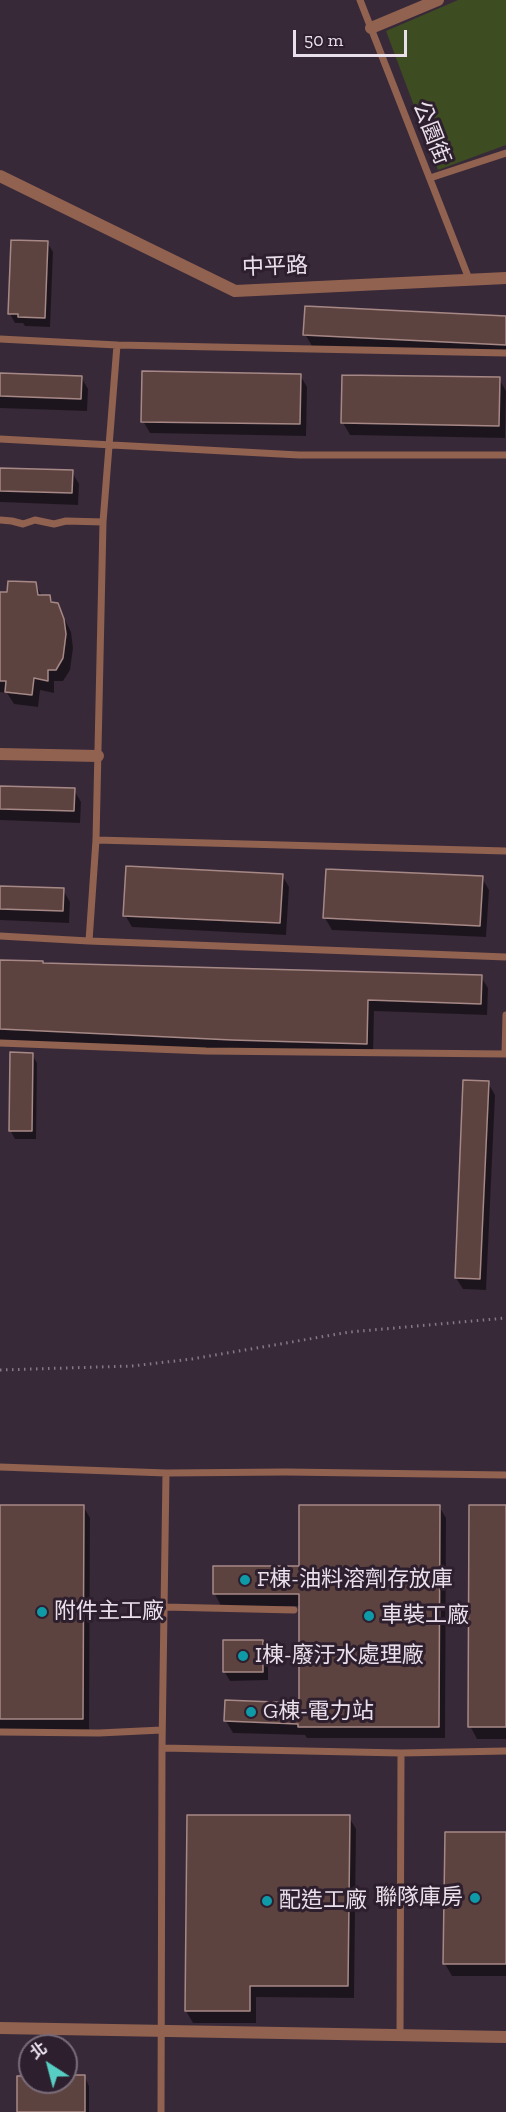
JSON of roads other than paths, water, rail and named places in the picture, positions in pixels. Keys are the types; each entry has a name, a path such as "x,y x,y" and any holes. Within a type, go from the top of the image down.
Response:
{"street":[{"path":"371,28 438,0"},
{"name":"中平路","path":"0,176 235,291 506,278"},
{"path":"0,754 98,756"},
{"path":"0,2028 506,2037"}],"lane":[{"name":"公園街","path":"360,0 469,279"},
{"path":"430,178 506,153"},
{"path":"0,339 117,345 506,353"},
{"path":"89,941 96,840 103,522 117,345"},
{"path":"0,439 299,454 506,455"},
{"path":"0,520 12,520 23,524 34,520 54,524 66,521 103,522"},
{"path":"96,840 506,851"},
{"path":"0,936 506,957"},
{"path":"0,1043 206,1052 505,1054 506,1015"},
{"path":"0,1467 166,1473 506,1475"},
{"path":"161,2112 162,1730 166,1473"},
{"path":"164,1607 294,1610"},
{"path":"0,1732 99,1733 162,1730"},
{"path":"162,1748 401,1753 506,1751"},
{"path":"400,2035 401,1753"}],"place":[{"name":"F棟-油料溶劑存放庫","path":"245,1580"},
{"name":"附件主工廠","path":"42,1612"},
{"name":"車裝工廠","path":"369,1616"},
{"name":"I棟-廢汙水處理廠","path":"243,1656"},
{"name":"G棟-電力站","path":"251,1712"},
{"name":"聯隊庫房","path":"475,1898"},
{"name":"配造工廠","path":"267,1901"}]}
